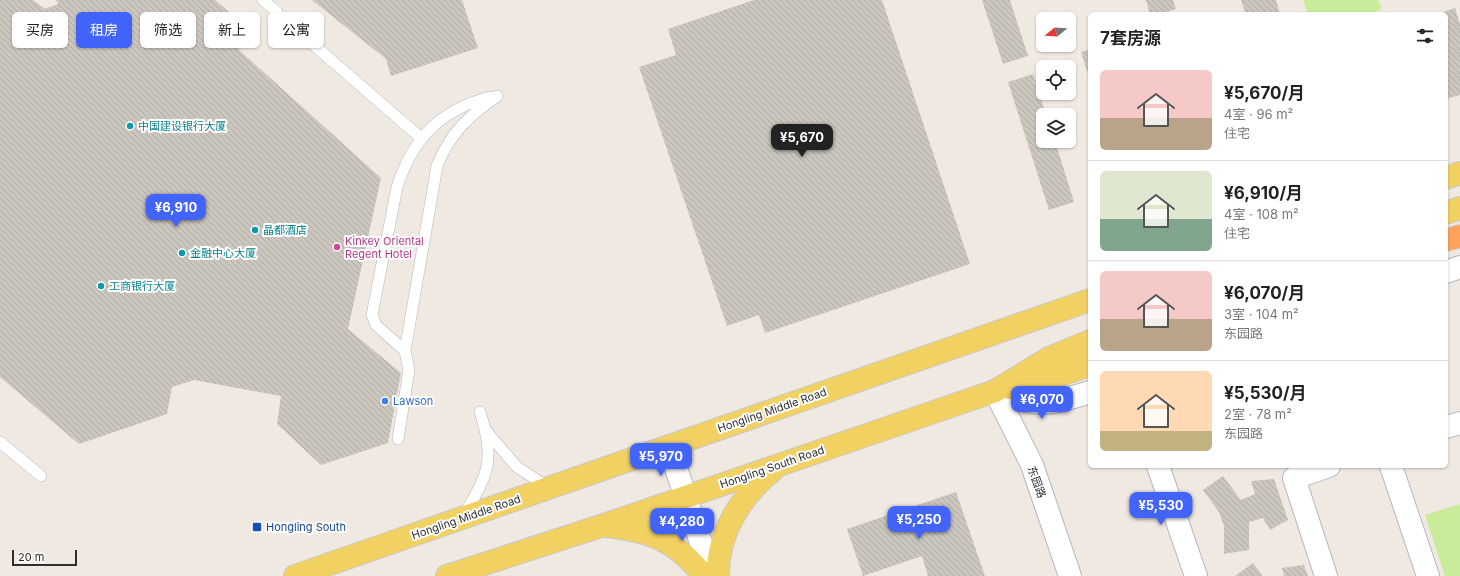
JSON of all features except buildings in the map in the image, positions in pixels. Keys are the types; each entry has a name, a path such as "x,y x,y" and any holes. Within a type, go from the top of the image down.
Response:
{"highway":[{"path":"1448,239 1460,236"}],"main road":[{"path":"1448,177 1460,173"},
{"path":"1448,212 1460,208"},
{"name":"Hongling Middle Road","path":"295,576 1088,301"},
{"name":"Hongling South Road","path":"447,576 601,526 995,391 1054,356 1088,342"},
{"path":"995,391 1040,382 1088,366"},
{"path":"718,576 718,563 727,531 740,505 756,484 781,464"},
{"path":"601,526 630,529 663,539 692,561 704,576"}],"street":[{"path":"1448,271 1460,267"},
{"path":"995,391 1021,402 1034,404 1062,401 1088,393"},
{"name":"东园路","path":"995,391 1032,465 1070,576"},
{"path":"1448,426 1460,422"},
{"path":"669,446 712,576"},
{"path":"1159,468 1196,576"},
{"path":"1323,468 1294,478 1326,576"},
{"path":"1392,468 1428,576"}],"lane":[{"path":"263,0 277,12"},
{"path":"317,48 421,138"},
{"path":"398,439 409,370 405,351 437,166 444,149 466,120 498,95 474,102 442,118 421,138 410,153 397,186 372,315 376,325 405,351"},
{"path":"461,518 478,491 489,465 487,432 480,412"},
{"path":"487,432 517,467 549,488"},
{"path":"0,442 41,476"}],"green space":[{"path":"1303,0 1378,0 1382,9 1374,12 1307,12"},
{"path":"1460,504 1460,576 1445,576 1425,515"}],"place":[{"name":"中国建设银行大厦","path":"130,126"},
{"name":"晶都酒店","path":"255,230"},
{"name":"Kinkey Oriental Regent Hotel","path":"337,247"},
{"name":"金融中心大厦","path":"182,253"},
{"name":"工商银行大厦","path":"101,286"},
{"name":"Lawson","path":"385,401"},
{"name":"Hongling South","path":"257,527"}]}
